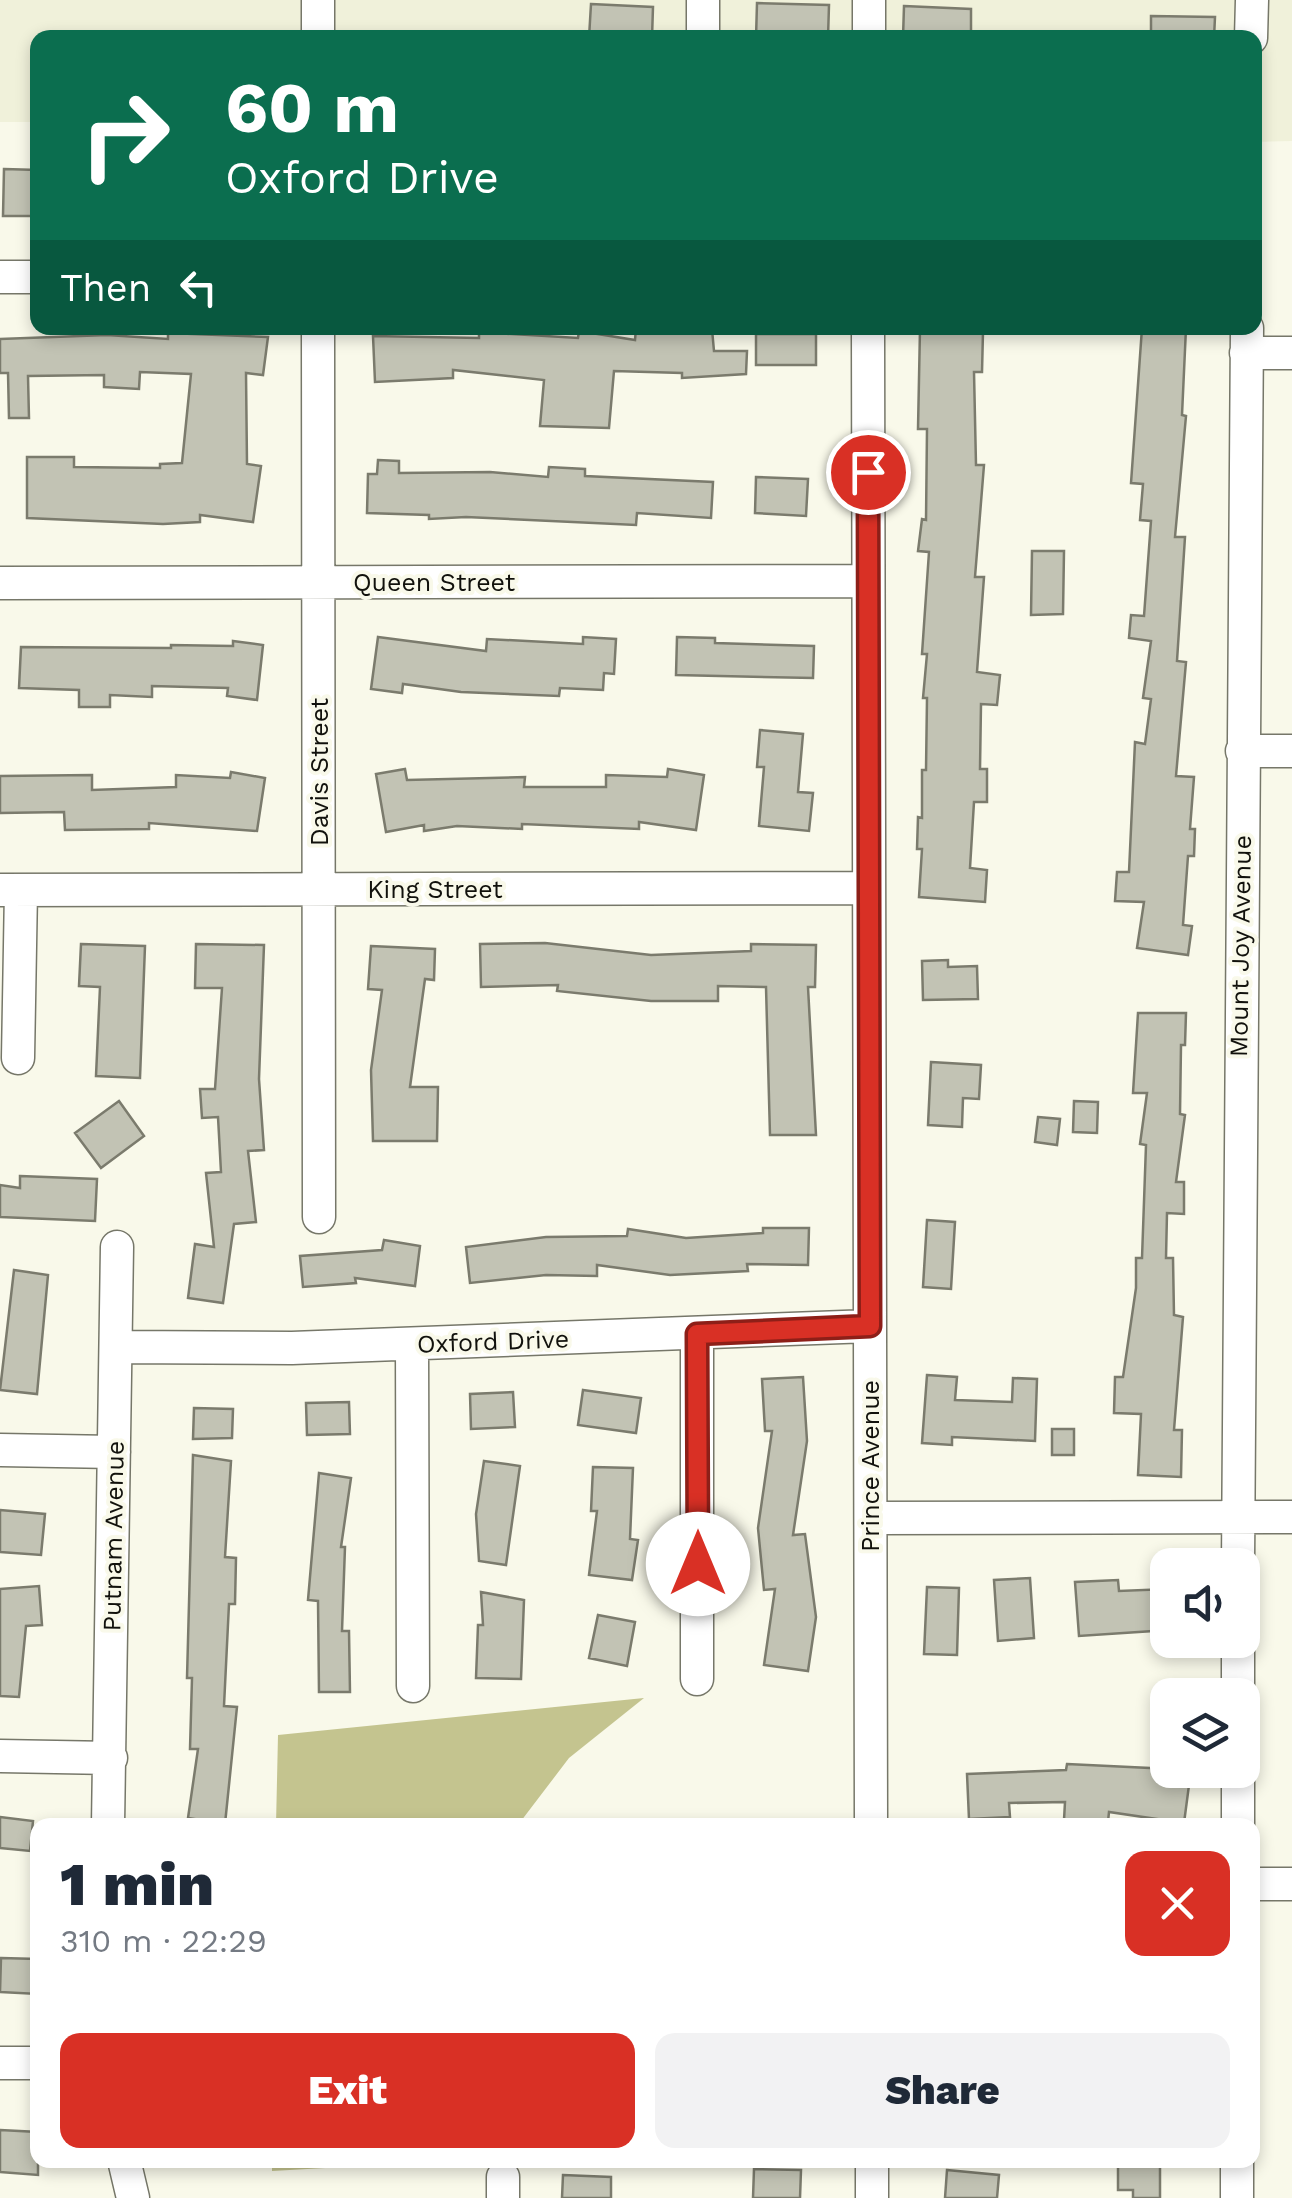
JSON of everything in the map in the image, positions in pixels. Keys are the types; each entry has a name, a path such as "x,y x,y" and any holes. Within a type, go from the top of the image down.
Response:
{"street":[{"path":"318,0 318,30"},
{"path":"703,0 703,30"},
{"path":"869,0 869,30"},
{"path":"1251,30 1252,0"},
{"path":"0,278 30,278"},
{"name":"Davis Street","path":"318,335 320,1217"},
{"name":"Prince Avenue","path":"868,335 871,1818"},
{"path":"1247,340 1292,353"},
{"name":"Mount Joy Avenue","path":"1238,1548 1247,340"},
{"name":"Queen Street","path":"0,583 868,581"},
{"path":"1242,751 1292,751"},
{"name":"King Street","path":"11,890 869,888"},
{"path":"11,890 18,1058"},
{"name":"Putnam Avenue","path":"108,1818 117,1247"},
{"name":"Oxford Drive","path":"116,1348 412,1344 870,1326"},
{"path":"697,1334 698,1679"},
{"path":"412,1344 414,1686"},
{"path":"0,1450 114,1452"},
{"path":"871,1518 1292,1517"},
{"path":"0,1756 111,1758"},
{"path":"1238,1788 1238,1818"},
{"path":"1260,1884 1292,1884"},
{"path":"0,2063 30,2064"},
{"path":"126,2168 134,2198"},
{"path":"872,2168 872,2198"},
{"path":"1237,2168 1237,2198"}],"shaded area":[{"path":"0,0 1292,0 1292,141 1262,142 1262,30 30,30 30,122 0,122"}],"green space":[{"path":"644,1698 569,1758 523,1818 276,1818 278,1735"},
{"path":"272,2168 325,2168 272,2171"}],"building":[{"path":"757,3 829,5 828,30 756,30"},
{"path":"591,4 653,7 652,30 589,30"},
{"path":"904,6 971,9 971,30 903,30"},
{"path":"1151,16 1215,17 1214,30 1151,30"},
{"path":"4,169 30,170 30,216 3,216"},
{"path":"107,335 168,339 168,335 268,337 263,375 246,373 247,464 261,466 253,522 200,515 200,522 163,524 27,518 27,457 74,457 74,467 160,468 160,464 182,463 191,374 140,372 139,389 104,387 104,375 28,376 29,418 9,418 8,373 0,373 0,339"},
{"path":"604,335 635,340 635,335 713,335 714,351 747,351 746,374 682,378 682,373 614,371 609,428 540,426 544,380 453,370 453,378 375,382 373,336"},
{"path":"756,335 816,335 816,365 756,365"},
{"path":"920,335 983,335 982,372 974,372 976,465 984,465 975,577 984,577 977,672 1000,675 997,705 981,704 980,769 987,769 987,802 974,802 970,868 987,870 985,902 919,897 922,849 917,849 918,817 922,818 922,770 926,770 927,698 923,698 927,654 922,654 929,552 918,551 922,519 926,520 927,429 918,429"},
{"path":"1142,335 1186,335 1182,415 1186,416 1175,537 1185,537 1177,661 1186,662 1176,776 1194,777 1190,829 1195,829 1194,856 1188,856 1183,925 1192,926 1188,955 1137,948 1144,902 1115,901 1117,872 1129,872 1135,742 1145,744 1151,699 1143,698 1151,641 1129,638 1131,615 1144,616 1151,521 1140,520 1143,484 1131,483"},
{"path":"378,460 399,461 399,473 490,472 548,477 549,467 585,469 585,476 713,482 711,518 637,513 636,525 466,517 429,519 429,515 367,513 368,474 377,474"},
{"path":"756,477 808,479 806,516 755,513"},
{"path":"1032,551 1064,551 1063,614 1031,615"},
{"path":"378,637 486,651 487,639 583,644 583,637 616,639 614,674 604,673 603,690 560,688 559,696 461,692 403,684 402,693 371,689"},
{"path":"677,637 715,638 715,643 814,646 813,678 676,675"},
{"path":"233,641 263,645 257,700 227,696 228,688 152,686 152,697 110,695 110,707 79,707 79,690 19,688 21,647 171,648 233,646"},
{"path":"760,730 803,734 798,792 813,793 809,831 759,826 764,767 757,767"},
{"path":"405,769 407,780 525,777 524,787 606,787 606,775 667,777 668,769 704,775 696,830 639,822 639,829 522,824 522,829 457,826 424,831 424,825 386,832 376,774"},
{"path":"231,772 265,778 257,831 149,823 149,829 65,830 64,812 0,813 0,776 92,775 92,790 176,787 176,775 230,778"},
{"path":"545,943 651,955 751,951 751,944 816,945 815,987 808,987 816,1135 770,1135 766,987 718,986 718,1001 651,1001 557,991 558,985 481,987 480,944"},
{"path":"81,944 145,946 140,1078 96,1076 100,987 79,986"},
{"path":"196,944 264,945 259,1079 264,1150 248,1151 256,1222 234,1224 223,1303 188,1298 195,1244 214,1247 206,1173 221,1172 218,1117 202,1118 200,1089 215,1089 222,988 195,988"},
{"path":"371,946 435,949 434,980 425,979 410,1087 438,1087 437,1141 373,1141 371,1070 382,990 368,989"},
{"path":"948,960 948,967 977,966 978,999 923,1000 922,961"},
{"path":"1138,1013 1186,1013 1185,1045 1181,1045 1180,1114 1185,1115 1176,1182 1184,1182 1184,1214 1167,1213 1166,1258 1173,1258 1174,1315 1183,1317 1174,1430 1182,1430 1181,1477 1138,1475 1141,1414 1114,1413 1115,1377 1123,1377 1136,1288 1136,1258 1142,1258 1146,1145 1140,1144 1147,1093 1133,1093"},
{"path":"931,1062 981,1065 979,1099 963,1098 962,1127 928,1125"},
{"path":"119,1101 144,1136 101,1168 75,1133"},
{"path":"1074,1101 1098,1102 1097,1133 1073,1132"},
{"path":"1038,1117 1060,1119 1057,1145 1035,1142"},
{"path":"20,1176 97,1179 95,1221 0,1217 0,1185 20,1188"},
{"path":"927,1220 955,1222 951,1289 923,1287"},
{"path":"763,1228 809,1228 808,1265 747,1264 748,1271 670,1275 597,1265 597,1276 546,1275 470,1283 466,1247 546,1237 627,1236 628,1229 686,1238 763,1233"},
{"path":"384,1240 420,1246 415,1286 355,1278 356,1283 303,1287 300,1256 382,1250"},
{"path":"14,1270 48,1275 37,1394 0,1390"},
{"path":"927,1375 957,1377 955,1400 1012,1402 1013,1378 1037,1379 1035,1441 952,1437 952,1445 922,1443"},
{"path":"803,1377 807,1441 793,1535 805,1534 816,1617 808,1671 764,1665 775,1589 764,1590 758,1528 772,1431 765,1431 762,1379"},
{"path":"583,1390 641,1398 636,1433 578,1425"},
{"path":"513,1392 515,1427 471,1429 470,1394"},
{"path":"349,1402 350,1434 307,1435 306,1403"},
{"path":"194,1408 233,1409 232,1438 193,1439"},
{"path":"1052,1429 1074,1429 1074,1455 1052,1455"},
{"path":"193,1455 231,1461 225,1557 236,1558 235,1604 229,1604 224,1706 237,1707 226,1818 188,1818 198,1749 190,1749 192,1678 187,1678"},
{"path":"484,1461 520,1466 506,1565 479,1561 476,1514"},
{"path":"593,1467 633,1468 630,1539 638,1540 632,1580 589,1575 597,1511 591,1511"},
{"path":"319,1473 351,1478 341,1547 345,1547 342,1631 349,1631 350,1692 319,1692 318,1601 308,1600"},
{"path":"0,1510 45,1514 41,1555 0,1552"},
{"path":"1030,1578 1034,1638 998,1641 994,1580"},
{"path":"1118,1580 1119,1591 1150,1590 1150,1631 1079,1636 1075,1582"},
{"path":"39,1586 42,1625 26,1626 19,1697 0,1696 0,1589"},
{"path":"927,1587 959,1588 957,1655 924,1654"},
{"path":"481,1592 524,1600 521,1679 476,1678 478,1625 483,1625"},
{"path":"598,1615 635,1622 627,1666 589,1658"},
{"path":"1067,1764 1150,1768 1150,1788 1189,1788 1185,1818 1109,1812 1108,1818 1064,1818 1065,1802 1009,1803 1010,1817 969,1818 967,1774 1066,1770"},
{"path":"0,1817 30,1821 30,1851 0,1848"},
{"path":"1,1958 30,1959 30,1994 0,1992"},
{"path":"0,2130 30,2132 30,2168 38,2168 38,2175 0,2172"},
{"path":"1118,2168 1160,2168 1160,2198 1133,2198 1133,2190 1118,2190"},
{"path":"754,2169 801,2170 800,2198 753,2198"},
{"path":"947,2170 999,2175 997,2198 945,2198"},
{"path":"563,2175 611,2177 611,2198 562,2198"}],"route":[{"path":"698,1564 697,1334 870,1326 868,472"}]}
